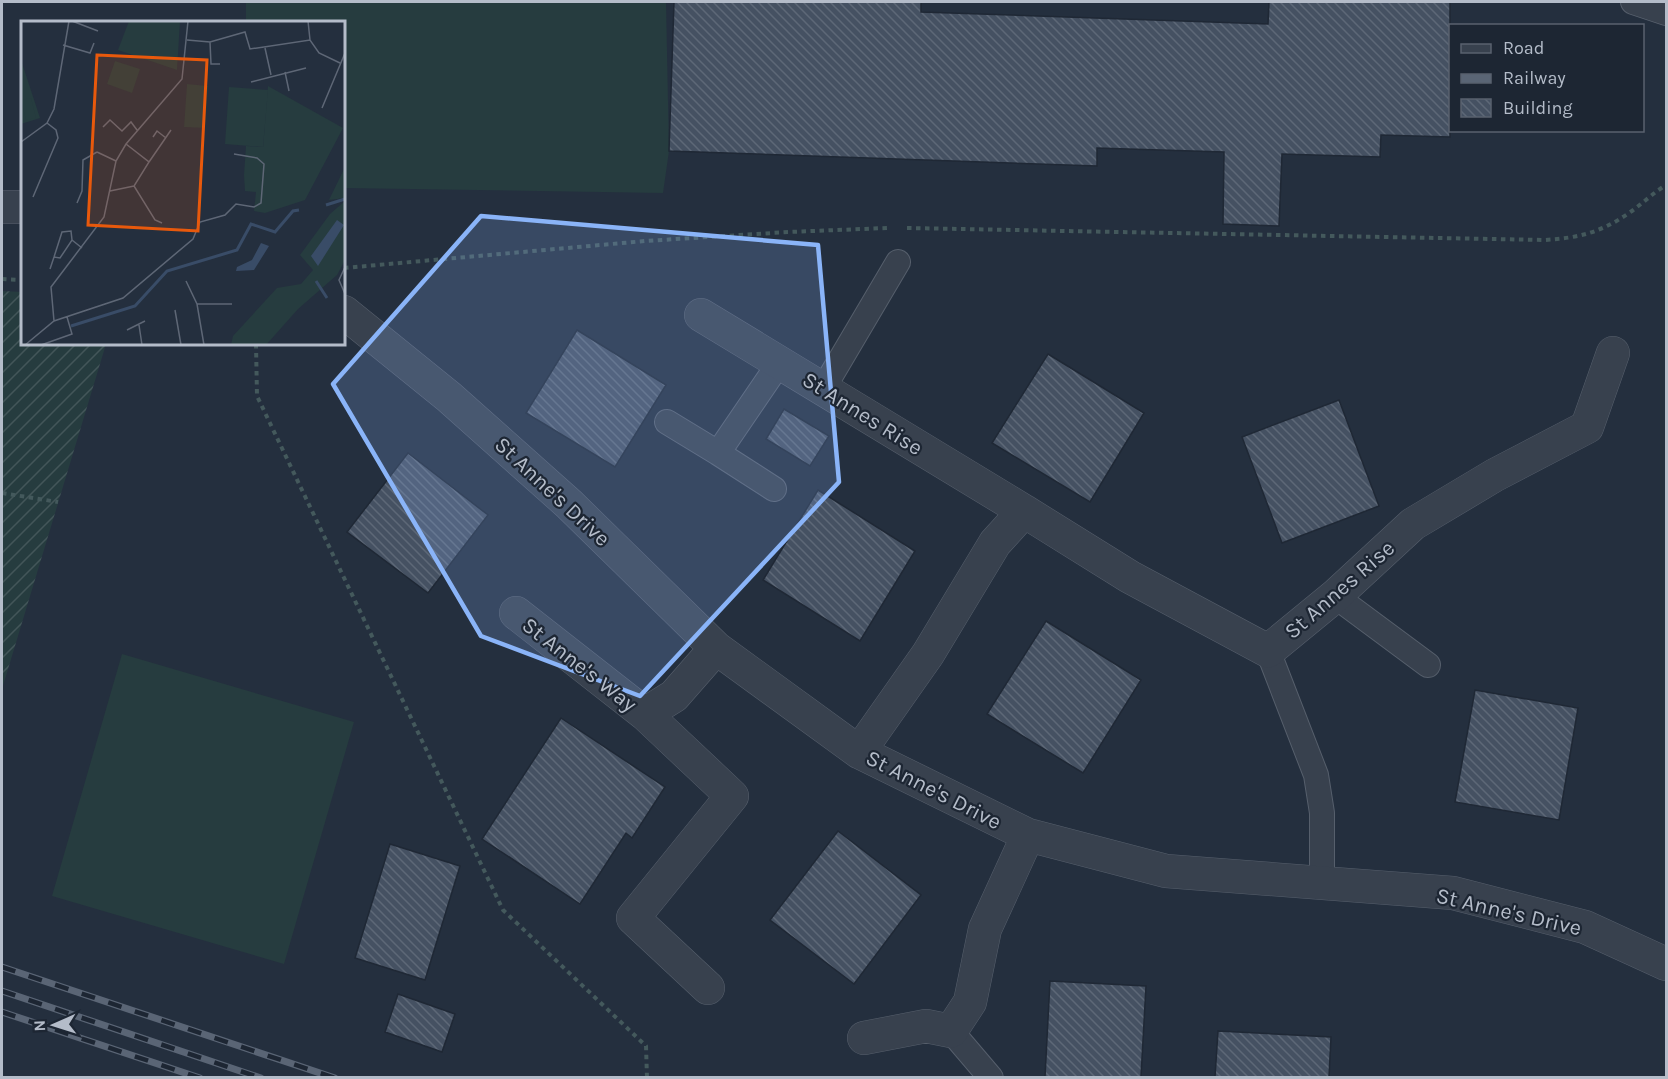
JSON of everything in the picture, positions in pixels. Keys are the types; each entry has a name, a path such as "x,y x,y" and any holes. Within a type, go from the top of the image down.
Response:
{"street":[{"path":"2,207 21,207"},
{"name":"St Anne's Drive","path":"345,313 449,397 568,504 716,648 859,752 1028,835 1166,871 1453,893 1585,927 1666,964"},
{"name":"St Annes Rise","path":"701,315 1130,577 1268,651 1335,596 1413,524 1495,475 1587,427 1613,353"},
{"path":"859,752 928,654 995,543 1023,511"},
{"name":"St Anne's Way","path":"516,613 645,714 732,796 633,918 708,988"},
{"name":"St Anne's Way","path":"645,714 674,696 716,648"},
{"path":"864,1038 926,1026 951,1031 970,1002 985,929 1028,835"}],"lane":[{"path":"1633,2 1666,13"},
{"path":"823,389 898,262"},
{"path":"718,453 780,362"},
{"path":"668,422 774,489"},
{"path":"1335,596 1428,665"},
{"path":"1268,651 1316,775 1322,813 1322,884"},
{"path":"951,1031 986,1075"}],"path":[{"path":"902,228 1575,238 1600,229 1628,214 1666,185"},
{"path":"345,268 645,241 891,228"},
{"path":"2,279 21,280"},
{"path":"255,345 257,396 503,909 646,1046 647,1077"},
{"path":"2,493 58,502"}],"highlighted area":[{"path":"481,216 818,245 839,482 640,696 481,636 333,384"}],"green space":[{"path":"246,2 666,2 669,151 663,193 345,188 345,21 246,21"},
{"path":"2,291 21,292 21,345 106,345 2,689"},
{"path":"122,654 354,722 284,964 52,896"}],"building":[{"path":"674,2 921,2 921,12 1268,24 1269,2 1450,2 1450,137 1381,135 1380,157 1282,154 1279,226 1223,224 1224,152 1097,148 1097,166 669,151"},
{"path":"577,330 666,385 615,467 526,413"},
{"path":"1048,354 1144,413 1090,502 992,443"},
{"path":"1339,400 1379,506 1282,543 1242,437"},
{"path":"784,409 829,436 810,466 766,439"},
{"path":"408,453 488,515 428,593 347,532"},
{"path":"818,490 915,551 860,641 763,580"},
{"path":"1046,621 1141,680 1083,773 987,714"},
{"path":"1475,690 1578,708 1559,820 1455,802"},
{"path":"561,718 665,787 632,838 626,833 580,904 482,839"},
{"path":"838,831 921,895 854,984 770,920"},
{"path":"390,844 460,866 425,980 355,958"},
{"path":"1050,981 1146,986 1141,1077 1045,1077"},
{"path":"398,994 455,1014 442,1052 385,1032"},
{"path":"1218,1031 1331,1037 1329,1077 1215,1077"}],"railway":[{"path":"2,967 335,1078"},
{"path":"2,991 261,1078"},
{"path":"2,1012 200,1078"}]}
